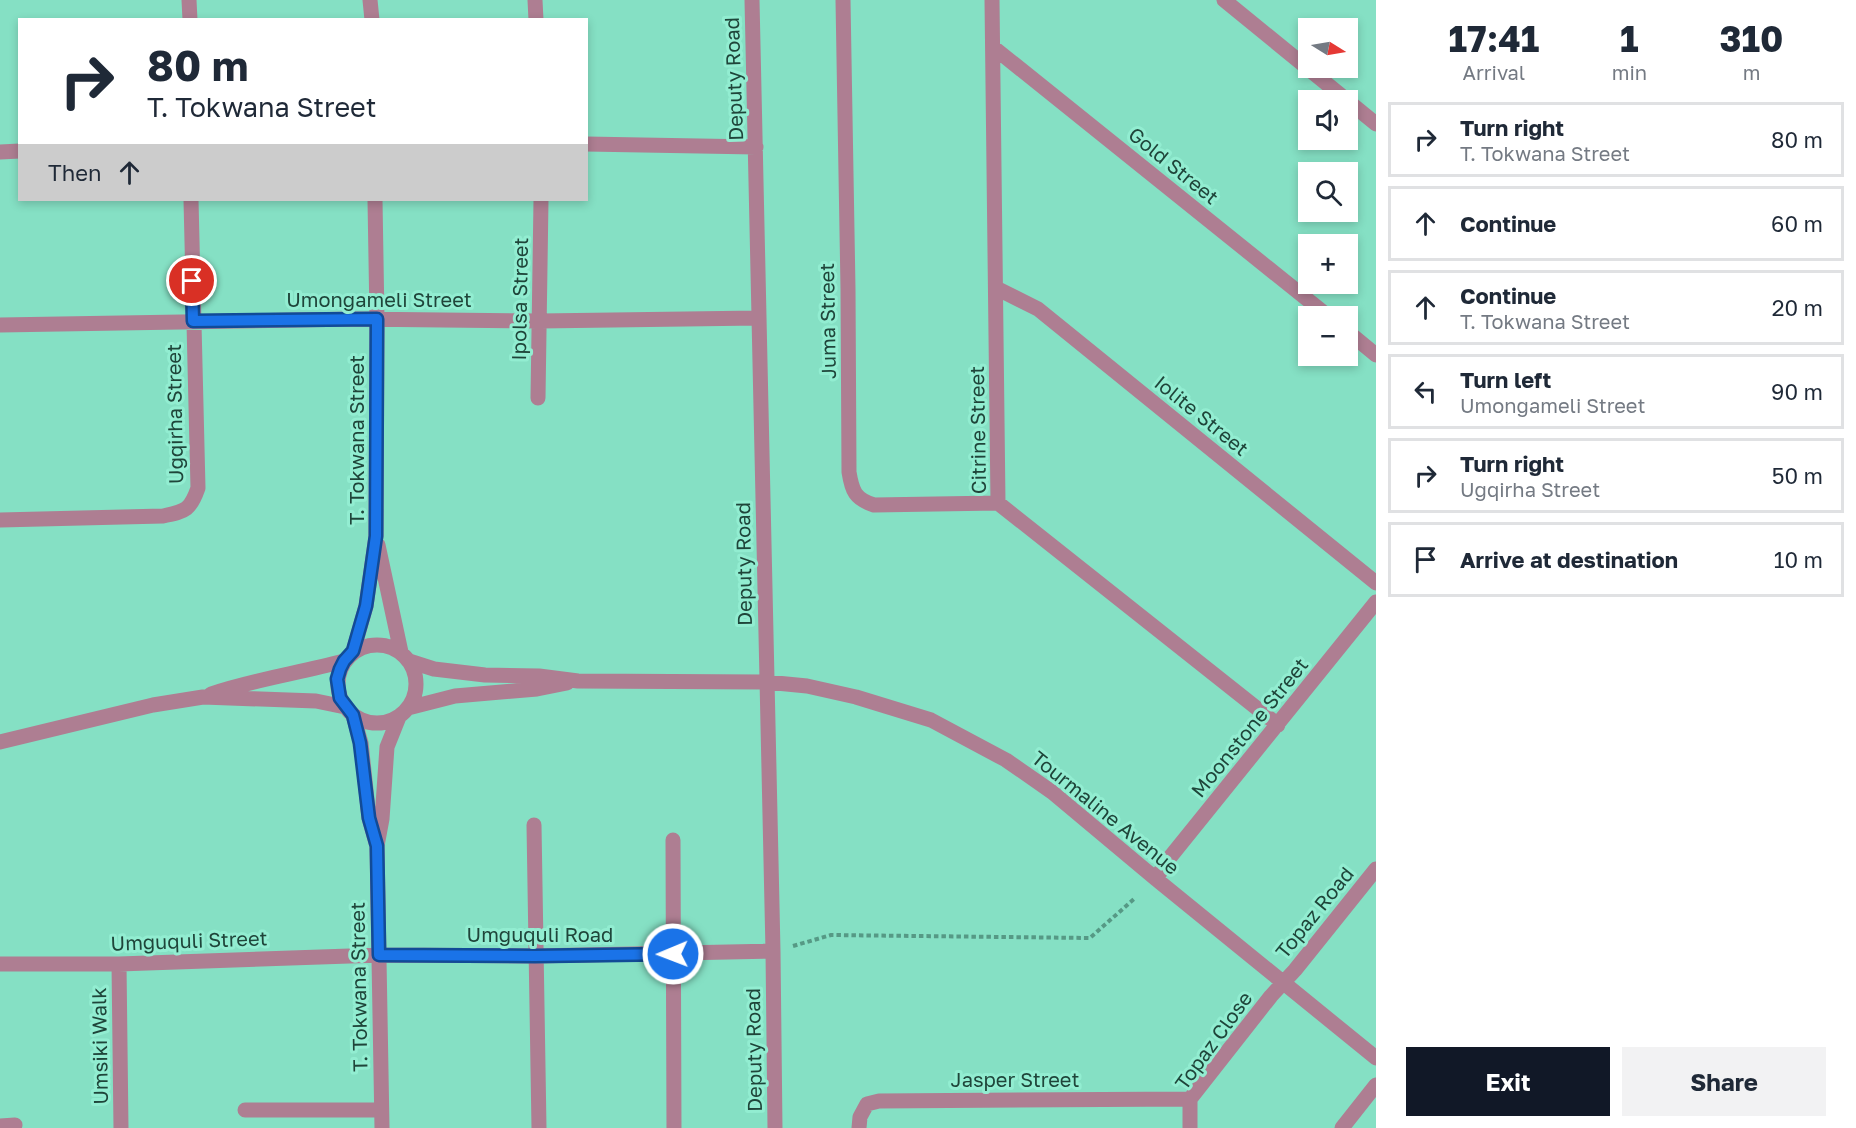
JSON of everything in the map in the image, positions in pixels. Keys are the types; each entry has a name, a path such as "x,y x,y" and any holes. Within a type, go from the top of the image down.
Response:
{"street":[{"path":"189,0 190,18"},
{"path":"370,0 372,18"},
{"path":"535,0 536,18"},
{"name":"Deputy Road","path":"752,0 775,1128"},
{"name":"Juma Street","path":"843,0 851,485 855,495 863,502 874,505 998,503"},
{"name":"Citrine Street","path":"992,0 998,503 1278,725"},
{"path":"1224,0 1376,124"},
{"name":"Gold Street","path":"993,47 1316,306"},
{"path":"588,144 756,147"},
{"path":"0,152 18,151"},
{"name":"Ugqirha Street","path":"0,520 163,516 185,511 194,501 198,488 191,201"},
{"name":"T. Tokwana Street","path":"349,656 366,606 376,536 375,201"},
{"name":"Ipolsa Street","path":"538,398 541,201"},
{"name":"Iolite Street","path":"996,288 1038,309 1376,583"},
{"name":"Umongameli Street","path":"0,325 377,319 540,321 758,318"},
{"path":"1358,341 1376,355"},
{"name":"T. Tokwana Street","path":"376,536 405,656"},
{"name":"Moonstone Street","path":"1156,879 1167,861 1376,603"},
{"path":"0,742 153,705 203,697 236,686 311,670 349,656 365,646 377,644 389,646 434,669 459,673 539,676 578,681"},
{"path":"349,656 340,669 337,679 340,698 349,711"},
{"path":"403,712 414,697 416,684 415,672 405,656"},
{"path":"203,697 316,701 349,711 363,721 376,723 388,722 403,712 455,696 537,690 578,681"},
{"name":"Tourmaline Avenue","path":"578,681 766,682 807,686 931,720 1006,760 1052,792 1376,1058"},
{"name":"T. Tokwana Street","path":"349,711 360,743 369,818 377,846"},
{"name":"T. Tokwana Street","path":"382,1128 377,846 382,819 387,747 403,712"},
{"path":"534,825 539,1128"},
{"path":"673,840 674,1128"},
{"name":"Topaz Road","path":"1283,982 1371,886 1376,869"},
{"name":"Umguquli Road","path":"379,955 535,956 773,951"},
{"name":"Umguquli Street","path":"0,964 119,964 379,955"},
{"name":"Umsiki Walk","path":"119,964 121,1128"},
{"name":"Topaz Close","path":"1190,1128 1190,1099 1283,982"},
{"path":"1342,1128 1376,1084"},
{"name":"Jasper Street","path":"859,1128 860,1117 867,1104 879,1101 1190,1099"},
{"path":"245,1110 381,1110"}],"path":[{"path":"773,951 831,935 1090,938 1135,898"}],"route":[{"path":"192,281 193,321 377,319 376,536 366,606 353,651 344,661 337,679 340,698 353,715 360,743 369,818 377,846 379,955 673,954"}]}
